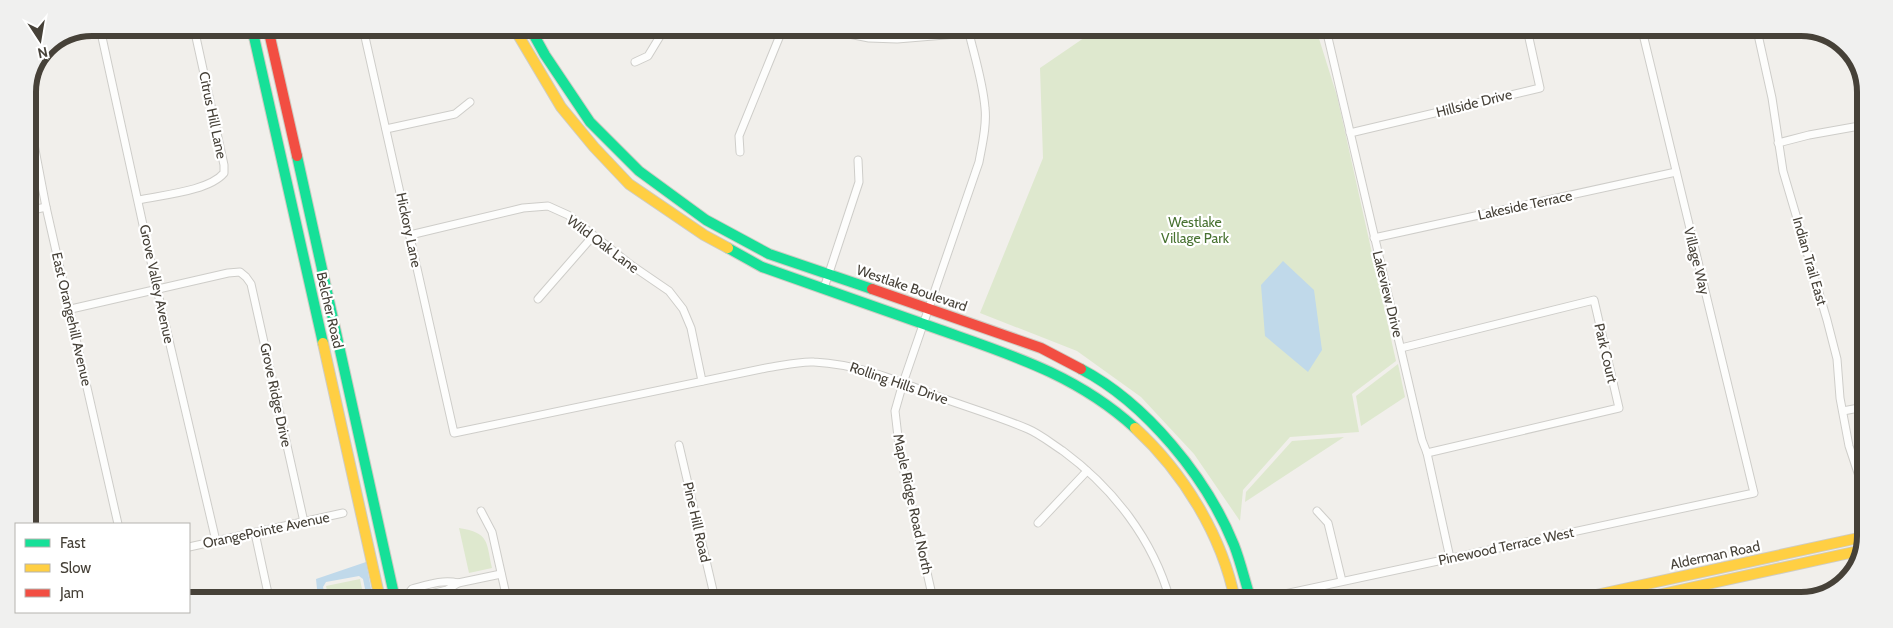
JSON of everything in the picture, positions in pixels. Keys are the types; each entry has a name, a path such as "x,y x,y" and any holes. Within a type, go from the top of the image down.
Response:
{"street":[{"name":"Grove Valley Avenue","path":"102,36 157,289 216,541"},
{"name":"Citrus Hill Lane","path":"139,200 202,186 220,179 224,173 196,36"},
{"name":"Belcher Road","path":"254,36 378,592"},
{"name":"Belcher Road","path":"270,36 393,592"},
{"name":"Hickory Lane","path":"366,36 454,433"},
{"name":"Westlake Boulevard","path":"519,36 561,107 594,148 629,184 704,235 762,267 1032,362 1086,390 1120,414 1148,440 1194,498 1219,547 1233,592"},
{"name":"Westlake Boulevard","path":"534,36 590,122 639,171 706,220 769,254 930,308 1041,348 1091,374 1130,403 1162,432 1206,489 1234,545 1248,592"},
{"path":"636,62 648,56 660,36"},
{"path":"740,152 739,136 780,36"},
{"path":"859,36 897,39 932,36"},
{"name":"Maple Ridge Road North","path":"932,592 900,454 895,411 903,383 967,201 984,138 985,110 981,81 969,36"},
{"name":"Lakeview Drive","path":"1328,36 1450,558"},
{"name":"Hillside Drive","path":"1350,133 1540,88 1529,36"},
{"name":"Village Way","path":"1643,36 1754,493"},
{"name":"Indian Trail East","path":"1759,36 1772,98 1783,171 1835,351 1842,411 1849,446 1857,470"},
{"path":"386,129 456,114 470,102"},
{"path":"1778,143 1857,126"},
{"name":"East Orangehill Avenue","path":"36,155 46,207 118,523"},
{"path":"824,288 860,182 858,160"},
{"name":"Lakeside Terrace","path":"1374,238 1676,172"},
{"name":"Wild Oak Lane","path":"410,235 523,208 548,206 568,215 631,265 669,291 683,309 691,328 702,382"},
{"path":"36,209 46,207"},
{"path":"538,299 593,236"},
{"name":"Grove Ridge Drive","path":"157,289 240,272 251,284 304,522"},
{"path":"70,309 157,289"},
{"name":"Park Court","path":"1401,348 1594,300 1619,408 1427,454"},
{"name":"Rolling Hills Drive","path":"454,433 766,368 812,362 848,365 903,383 1029,430 1054,445 1087,471 1108,491 1138,530 1152,554 1167,592"},
{"path":"1842,411 1857,408"},
{"name":"Pine Hill Road","path":"679,445 713,592"},
{"path":"1038,523 1087,471"},
{"name":"Pinewood Terrace West","path":"1293,592 1754,493"},
{"path":"481,511 492,532 505,592"},
{"path":"1317,511 1328,523 1342,581"},
{"name":"OrangePointe Avenue","path":"190,547 343,513"},
{"path":"254,533 268,592"},
{"name":"Alderman Road","path":"1610,592 1857,538"},
{"name":"Alderman Road","path":"1671,592 1855,552"},
{"path":"409,592 412,588 438,582 452,581 458,583 501,574"},
{"path":"438,582 440,592 453,588 458,583"}],"green space":[{"name":"Westlake Village Park","path":"1087,36 1318,36 1337,96 1396,361 1352,394 1359,432 1290,437 1243,490 1240,521 1194,454 1141,397 1077,351 980,313 1043,158 1040,68"},
{"path":"1398,364 1405,397 1361,426 1356,396"},
{"path":"1344,437 1245,502 1246,492 1292,441"},
{"path":"459,528 476,533 485,540 492,568 469,573"},
{"path":"360,579 363,592 327,592 326,586"}],"water":[{"path":"1283,261 1314,290 1322,350 1308,372 1265,336 1261,285"},
{"path":"366,562 372,592 366,592 363,579 359,576 326,582 323,587 324,592 317,592 316,579"}],"traffic: fast":[{"path":"254,36 323,343"},
{"path":"534,36 590,122 639,171 706,220 769,254 872,289"},
{"path":"297,156 393,592"},
{"path":"728,248 762,267 989,347 1065,379 1112,409 1135,428"},
{"path":"1081,369 1129,401 1172,445 1191,469 1208,494 1234,545 1249,592"}],"traffic: slow":[{"path":"519,36 561,107 594,147 629,184 704,235 728,248"},
{"path":"323,343 378,592"},
{"path":"1135,428 1169,464 1198,506 1221,552 1233,592"},
{"path":"1610,592 1857,538"},
{"path":"1671,592 1855,552"}],"traffic: jam":[{"path":"270,36 297,156"},
{"path":"872,289 1041,348 1081,369"}]}
